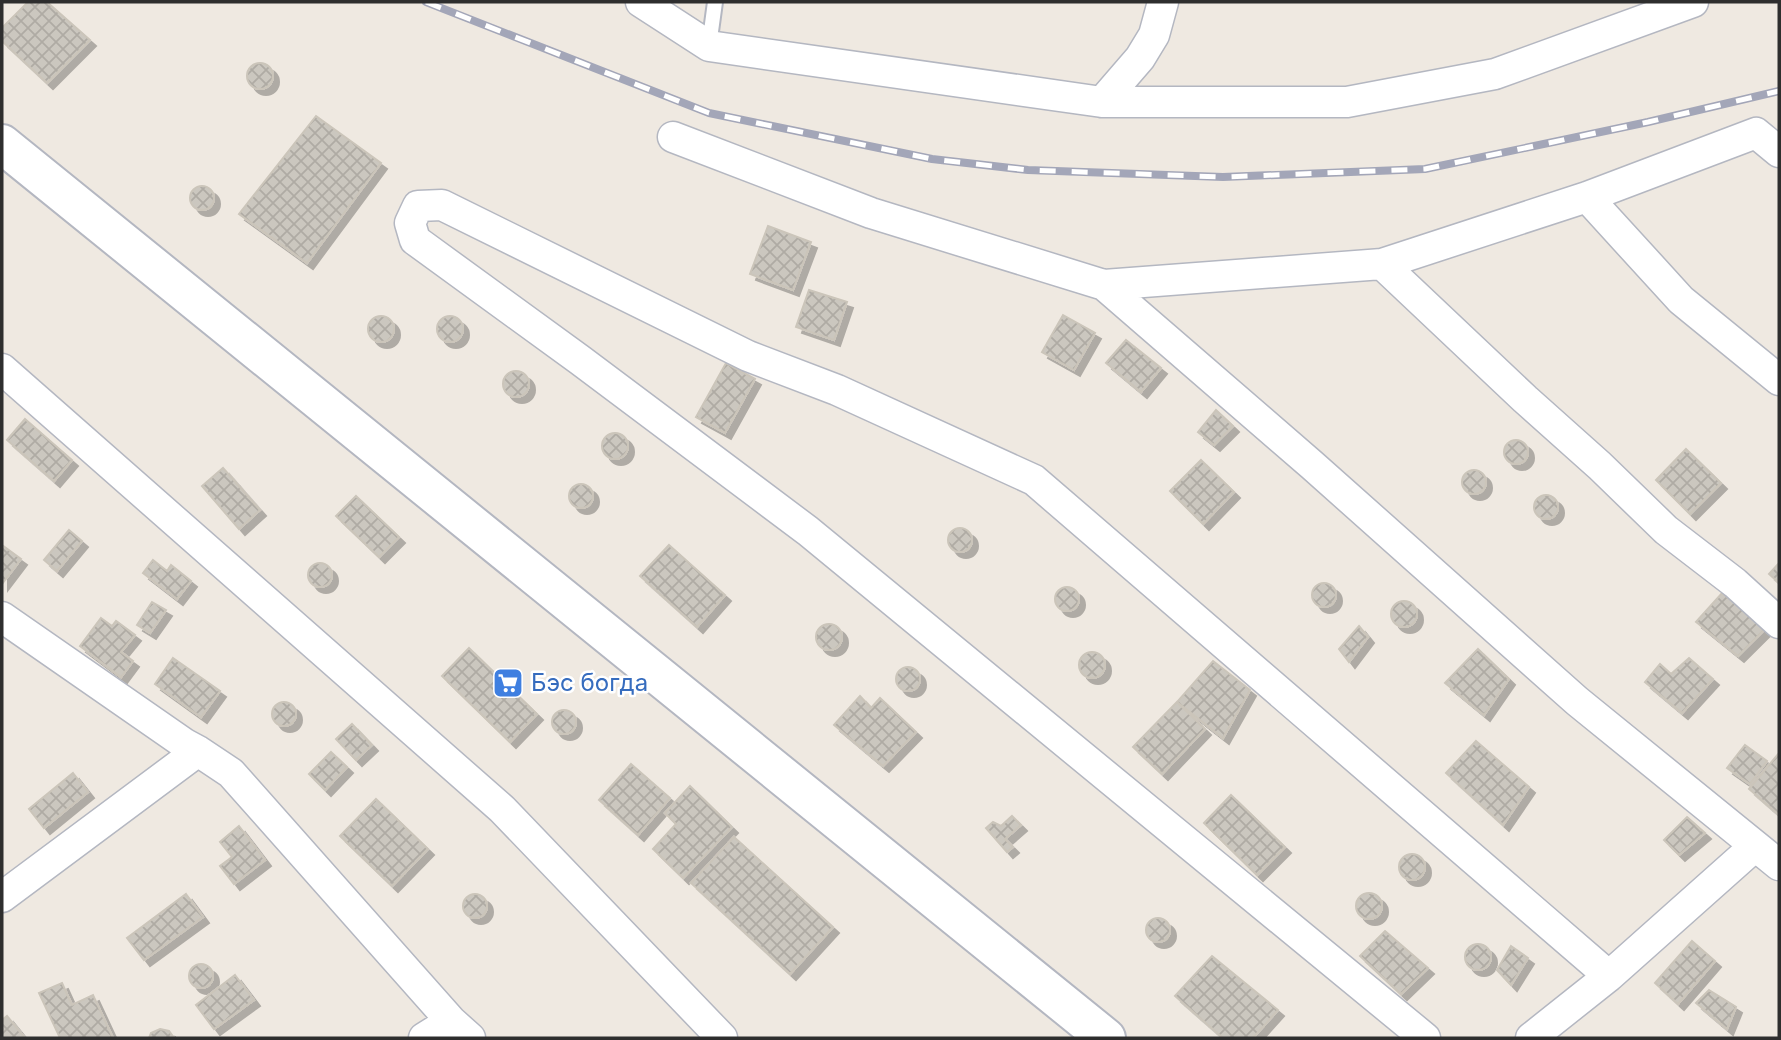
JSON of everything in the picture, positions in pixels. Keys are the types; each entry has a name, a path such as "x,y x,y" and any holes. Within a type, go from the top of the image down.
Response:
{"street":[{"path":"641,2 709,46 1102,102 1347,102 1495,74 1693,2"},
{"path":"1102,102 1140,58 1154,35 1163,2"},
{"path":"673,137 871,213 1104,285 1382,264 1587,197 1756,133 1779,152"},
{"path":"2,144 1106,1038"},
{"path":"1587,197 1681,300 1779,380"},
{"path":"1425,1038 808,531 580,359 415,240 410,223 418,206 442,205 748,356 837,390 1034,480 1609,976"},
{"path":"1382,264 1525,399 1601,466 1666,530 1735,583 1779,623"},
{"path":"1104,285 1312,465 1577,701 1779,864"},
{"path":"2,369 502,809 722,1038"},
{"path":"8,633 231,773 460,1029 425,1038"},
{"path":"2,897 198,751"},
{"path":"1531,1038 1609,976 1755,846"}],"lane":[{"path":"709,46 715,2"}],"building":[{"path":"28,2 47,2 90,40 47,83 2,41 2,28"},
{"path":"260,63 269,67 273,76 269,85 260,89 251,85 247,76 251,67"},
{"path":"316,116 381,163 307,263 239,214"},
{"path":"197,186 207,186 214,193 214,203 207,210 197,210 190,203 190,193"},
{"path":"768,226 811,242 793,290 750,274"},
{"path":"809,290 847,302 834,340 796,327"},
{"path":"1063,315 1095,333 1074,370 1042,352"},
{"path":"381,316 390,320 394,329 390,338 381,342 372,338 368,329 372,320"},
{"path":"450,316 459,320 463,329 459,338 450,342 441,338 437,329 441,320"},
{"path":"1126,340 1161,368 1141,392 1106,363"},
{"path":"726,363 755,379 725,433 696,417"},
{"path":"516,371 525,375 529,384 525,393 516,397 507,393 503,384 507,375"},
{"path":"1216,410 1233,426 1214,445 1198,432"},
{"path":"25,419 72,460 54,481 7,440"},
{"path":"615,433 624,437 628,446 624,455 615,459 606,455 602,446 606,437"},
{"path":"1516,440 1527,447 1528,452 1521,463 1516,464 1505,457 1504,452 1511,441"},
{"path":"1686,449 1721,483 1690,514 1656,480"},
{"path":"1201,460 1234,492 1203,524 1170,491"},
{"path":"223,468 260,510 239,529 202,486"},
{"path":"1474,470 1482,474 1486,482 1482,490 1474,494 1466,490 1462,482 1466,474"},
{"path":"581,484 590,487 593,496 590,505 581,508 572,505 569,496 572,487"},
{"path":"1546,495 1557,502 1558,507 1551,518 1546,519 1535,512 1534,507 1541,496"},
{"path":"356,496 399,537 379,557 336,516"},
{"path":"955,528 965,528 972,535 972,545 965,552 955,552 948,545 948,535"},
{"path":"69,530 82,541 57,571 44,560"},
{"path":"2,545 21,559 2,584"},
{"path":"669,545 725,595 697,627 640,576"},
{"path":"153,560 167,571 171,565 191,581 177,599 143,573"},
{"path":"315,563 325,563 332,570 332,580 325,587 315,587 308,580 308,570"},
{"path":"1779,563 1779,583 1769,574"},
{"path":"1324,583 1335,590 1336,595 1329,606 1324,607 1313,600 1312,595 1319,584"},
{"path":"1067,587 1078,594 1079,599 1072,610 1067,611 1056,604 1055,599 1062,588"},
{"path":"1722,593 1766,628 1738,656 1696,622"},
{"path":"1404,601 1413,605 1417,614 1413,623 1404,627 1395,623 1391,614 1395,605"},
{"path":"152,602 166,610 150,633 137,625"},
{"path":"101,618 112,626 116,621 135,635 121,652 133,661 121,677 80,646"},
{"path":"829,624 838,628 842,637 838,646 829,650 820,646 816,637 820,628"},
{"path":"1359,626 1368,637 1349,662 1339,649"},
{"path":"469,648 537,714 510,742 442,676"},
{"path":"1478,649 1509,679 1484,715 1445,683"},
{"path":"1092,652 1101,656 1105,665 1101,674 1092,678 1083,674 1079,665 1083,656"},
{"path":"173,658 220,691 201,717 155,684"},
{"path":"1689,658 1713,679 1682,713 1645,682 1660,664 1671,674"},
{"path":"1213,661 1250,690 1223,738 1177,702"},
{"path":"903,667 913,667 920,674 920,684 913,691 903,691 896,684 896,674"},
{"path":"860,696 871,708 880,698 916,732 883,766 834,725"},
{"path":"279,702 289,702 296,709 296,719 289,726 279,726 272,719 272,709"},
{"path":"1177,702 1205,729 1162,774 1133,747"},
{"path":"564,710 573,713 576,722 573,731 564,734 555,731 552,722 555,713"},
{"path":"352,724 372,745 356,760 336,739"},
{"path":"1476,741 1529,787 1503,825 1446,773"},
{"path":"1745,745 1767,761 1750,784 1727,768"},
{"path":"331,752 347,767 325,790 309,774"},
{"path":"1779,753 1779,815 1749,789"},
{"path":"631,764 670,798 638,835 599,800"},
{"path":"73,773 88,792 44,828 29,809"},
{"path":"690,786 732,827 683,878 653,849 676,824 665,813"},
{"path":"1231,795 1285,847 1257,875 1204,823"},
{"path":"376,799 428,849 392,886 340,836"},
{"path":"1012,816 1021,825 1005,839 1013,847 1007,852 986,828 993,822 1001,826"},
{"path":"1687,817 1705,833 1679,855 1664,840"},
{"path":"239,826 265,860 234,884 220,866 232,857 220,842"},
{"path":"734,837 833,927 790,974 691,883"},
{"path":"1412,854 1421,858 1425,867 1421,876 1412,880 1403,876 1399,867 1403,858"},
{"path":"1369,893 1378,897 1382,906 1378,915 1369,919 1360,915 1356,906 1360,897"},
{"path":"186,894 203,917 144,960 127,938"},
{"path":"470,894 480,894 487,901 487,911 480,918 470,918 463,911 463,901"},
{"path":"1153,918 1163,918 1170,925 1170,935 1163,942 1153,942 1146,935 1146,925"},
{"path":"1385,931 1428,968 1401,994 1360,956"},
{"path":"1692,941 1715,961 1678,1004 1655,983"},
{"path":"1478,944 1487,948 1491,957 1487,966 1478,970 1469,966 1465,957 1469,948"},
{"path":"1511,946 1528,958 1511,985 1497,970"},
{"path":"1212,956 1278,1010 1253,1038 1223,1038 1175,996"},
{"path":"196,964 206,964 213,971 213,981 206,988 196,988 189,981 189,971"},
{"path":"235,975 254,1000 214,1029 196,1005"},
{"path":"62,983 72,1005 93,995 113,1038 60,1038 39,993"},
{"path":"1709,990 1736,1007 1727,1029 1696,1003"},
{"path":"7,1016 25,1038 2,1038 2,1020"},
{"path":"160,1029 169,1031 174,1038 149,1038 151,1033"}],"railway":[{"path":"426,2 709,113 932,159 1028,170 1223,177 1425,169 1779,91"}],"place":[{"name":"Бэс богда","path":"508,683"}]}
